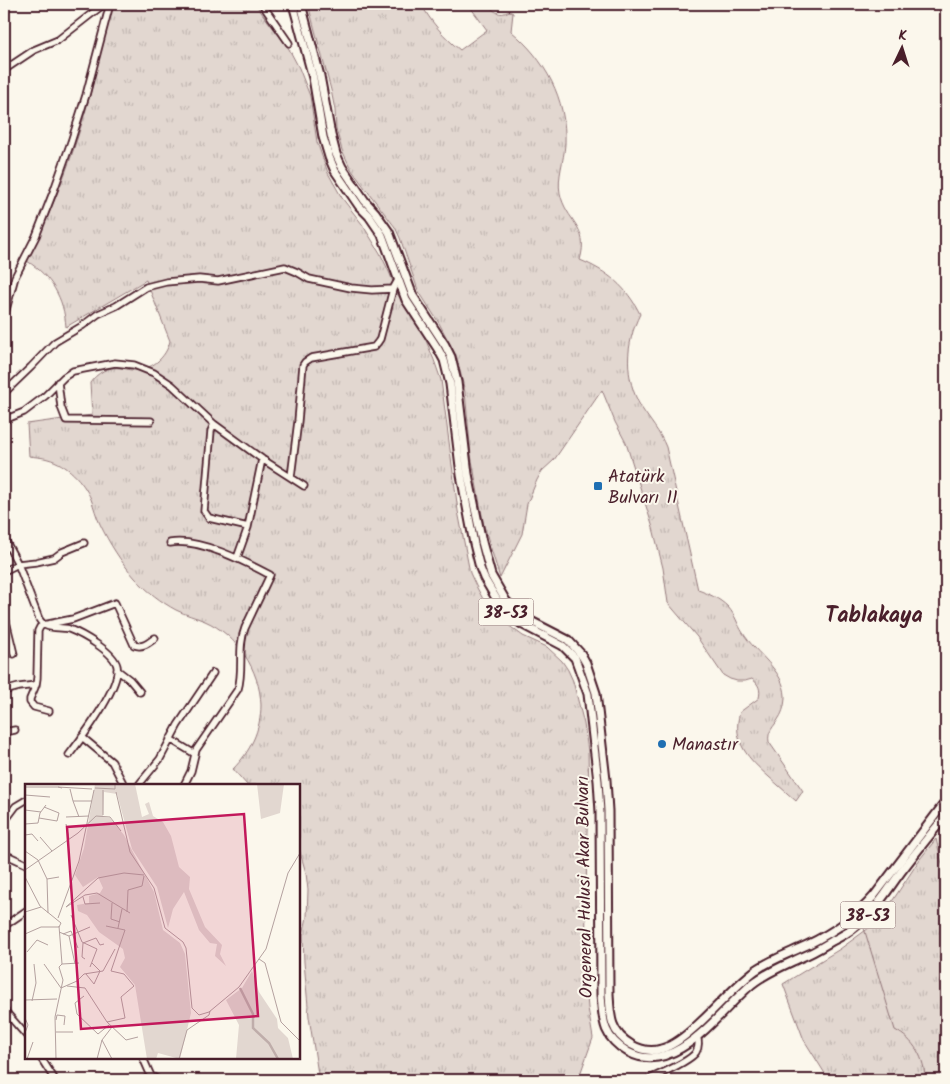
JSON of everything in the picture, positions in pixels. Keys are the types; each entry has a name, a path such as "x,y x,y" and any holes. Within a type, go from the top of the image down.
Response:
{"main road":[{"name":"Orgeneral Hulusi Akar Bulvarı","path":"293,4 313,78 329,157 335,171 382,235 406,300 444,360 450,384 461,475 474,544 484,578 500,605 508,614 523,625 563,646 575,658 588,694 600,812 600,969 603,1017 606,1031 613,1041 635,1056 653,1058 671,1054 688,1044 715,1021 738,996 762,977 815,951 849,932 861,922 873,910 945,817"},
{"name":"Orgeneral Hulusi Akar Bulvarı","path":"301,4 320,76 336,154 342,167 365,201 389,232 413,296 451,357 457,382 468,474 491,575 506,601 513,608 527,619 568,640 581,654 596,693 608,811 608,977 610,1016 619,1036 638,1048 652,1051 667,1047 684,1038 756,970 838,928 858,913 874,896 946,801"}],"street":[{"path":"5,70 34,50 58,40 104,4"},
{"path":"4,318 15,277 36,236 71,142 86,95 110,4"},
{"path":"262,4 289,43"},
{"path":"4,49 5,70"},
{"path":"4,393 55,342 146,286 199,279 218,281 285,267 309,279 350,288 393,289"},
{"path":"291,477 303,365 311,358 374,347 380,339 393,289 398,280"},
{"path":"4,420 24,412 73,371 115,363 134,365 154,373 172,385 214,424 262,459 304,486"},
{"path":"58,382 61,407 66,420 151,421"},
{"path":"214,424 211,431 204,511 209,518 248,528"},
{"path":"238,558 248,528 262,459"},
{"path":"4,538 18,564 43,625 70,630 92,641 116,662 115,679 107,698 97,717 69,756"},
{"path":"170,543 193,543 238,558 270,574 242,636 238,689 199,745 191,771 184,784"},
{"path":"4,570 18,564 54,558 62,552 84,544"},
{"path":"49,711 34,707 30,699 36,685 38,631 43,625 72,620 115,603 134,645 143,646 155,638"},
{"path":"4,613 14,654"},
{"path":"117,670 130,680 140,692"},
{"path":"139,784 160,758 196,697 213,673"},
{"path":"4,691 36,685"},
{"path":"4,732 15,730"},
{"path":"82,737 112,762 123,784"},
{"path":"170,739 195,754"},
{"path":"4,822 16,806 25,801"},
{"path":"4,856 12,857 25,864"},
{"path":"4,926 25,912"},
{"path":"4,1010 25,1034"},
{"path":"647,1080 693,1056 698,1048 697,1036"},
{"path":"42,1059 55,1080"},
{"path":"143,1059 150,1076 158,1080"},
{"path":"144,1080 150,1076"}],"shaded area":[{"path":"946,829 946,880 936,839"}],"green space":[{"path":"111,4 255,4 289,49 299,68 310,96 317,142 328,173 342,198 362,224 380,253 398,295 425,338 441,380 458,511 470,573 483,599 500,619 523,636 547,647 562,661 573,681 584,724 588,751 589,789 585,975 593,1038 578,1080 319,1080 309,1017 304,962 303,935 307,917 308,890 306,873 300,852 300,784 246,784 233,769 249,748 259,723 260,692 251,667 237,645 217,627 170,607 154,596 135,578 111,545 88,492 74,474 55,461 29,456 27,424 92,415 90,383 96,376 112,368 139,370 151,366 165,353 170,341 146,280 66,327 65,316 55,289 43,274 27,261 58,193 77,141"},
{"path":"308,4 421,4 438,29 460,50 487,30 468,4 487,4 499,13 509,11 513,13 511,31 544,67 558,96 565,127 565,144 559,181 560,193 567,211 580,232 582,249 580,260 599,269 615,281 629,296 640,314 631,337 628,361 629,373 635,396 666,447 698,590 710,595 728,607 748,641 780,678 785,696 784,708 770,732 769,742 803,791 796,801 755,763 740,741 738,723 740,712 759,698 760,690 758,685 752,679 737,681 723,675 697,637 668,603 663,568 653,528 626,443 602,390 554,460 542,471 537,480 527,504 522,534 500,578 484,526 471,455 465,392 457,358 439,323 418,290 395,227 351,169 342,150 336,129 331,90"},
{"path":"936,839 946,880 946,1080 829,1080 804,1040 783,984 840,949 873,925 891,903 920,859"}],"waterway":[{"path":"863,925 895,1030 908,1039 917,1050 923,1064 925,1080"}],"place":[{"name":"Atatürk Bulvarı 11","path":"598,486"},
{"name":"Manastır","path":"662,744"}],"district":[{"name":"Tablakaya","path":"874,614"}]}
